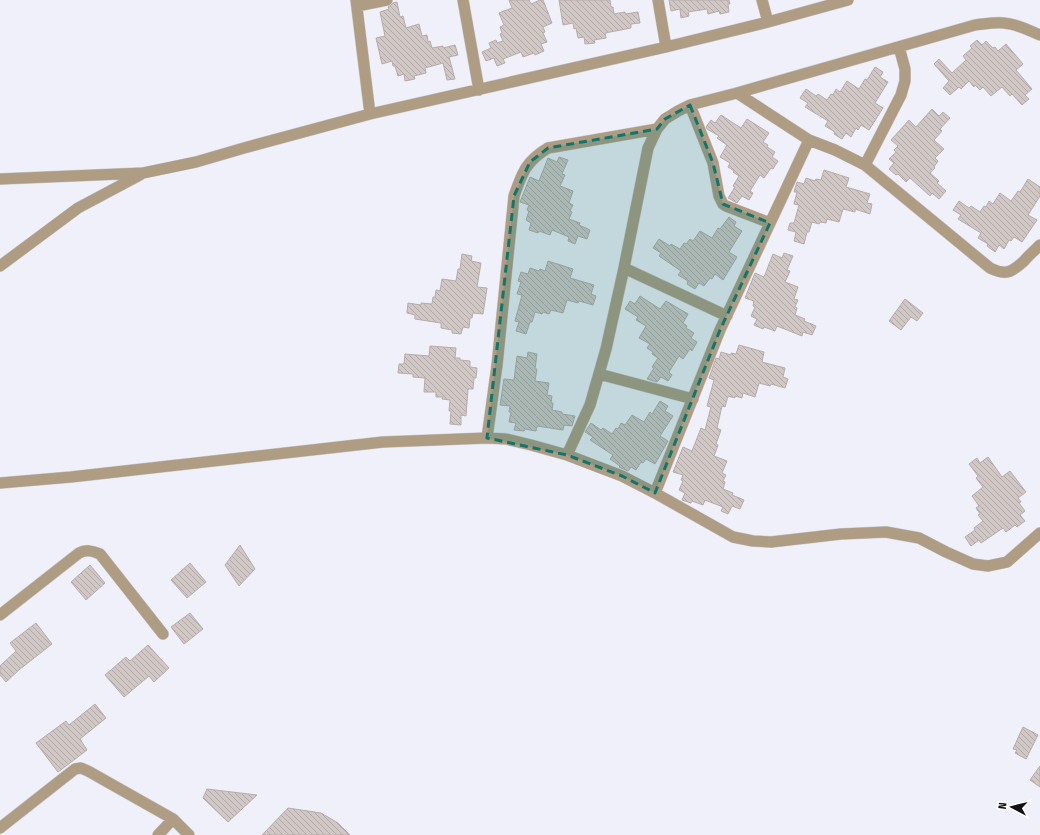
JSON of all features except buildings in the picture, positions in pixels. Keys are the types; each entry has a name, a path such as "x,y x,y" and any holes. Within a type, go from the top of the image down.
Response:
{"street":[{"path":"370,114 357,3 387,0"},
{"path":"463,0 479,90"},
{"path":"658,0 666,47"},
{"path":"762,0 768,22"},
{"path":"0,179 143,173 196,162 370,114 666,47 768,22 848,0"},
{"path":"567,455 590,405 606,349 648,148 657,129 665,118 690,105 975,25 1004,23 1023,27 1040,35"},
{"path":"865,165 901,95 905,81 905,69 899,47"},
{"path":"737,93 809,140 835,150 865,165 990,268 996,271 1007,272 1015,269 1040,245"},
{"path":"690,105 713,163 719,196 723,204 770,224"},
{"path":"487,438 497,365 514,196 521,175 538,154 548,148 657,129"},
{"path":"655,493 720,330 809,140"},
{"path":"0,266 78,208 143,173"},
{"path":"624,268 727,316"},
{"path":"599,374 693,398"},
{"path":"0,483 79,476 382,442 487,438 531,445 567,455 622,476 733,537 753,541 771,542 841,534 886,532 919,538 973,564 988,566 1007,562 1040,533"},
{"path":"0,615 78,553 84,550 100,554 163,634"},
{"path":"0,828 75,769 81,768 172,819 189,835"},
{"path":"158,835 172,819"}],"highlighted area":[{"path":"690,105 713,163 723,204 770,223 720,330 655,493 622,476 567,455 487,438 514,196 530,162 548,148 657,129 665,119"}]}
